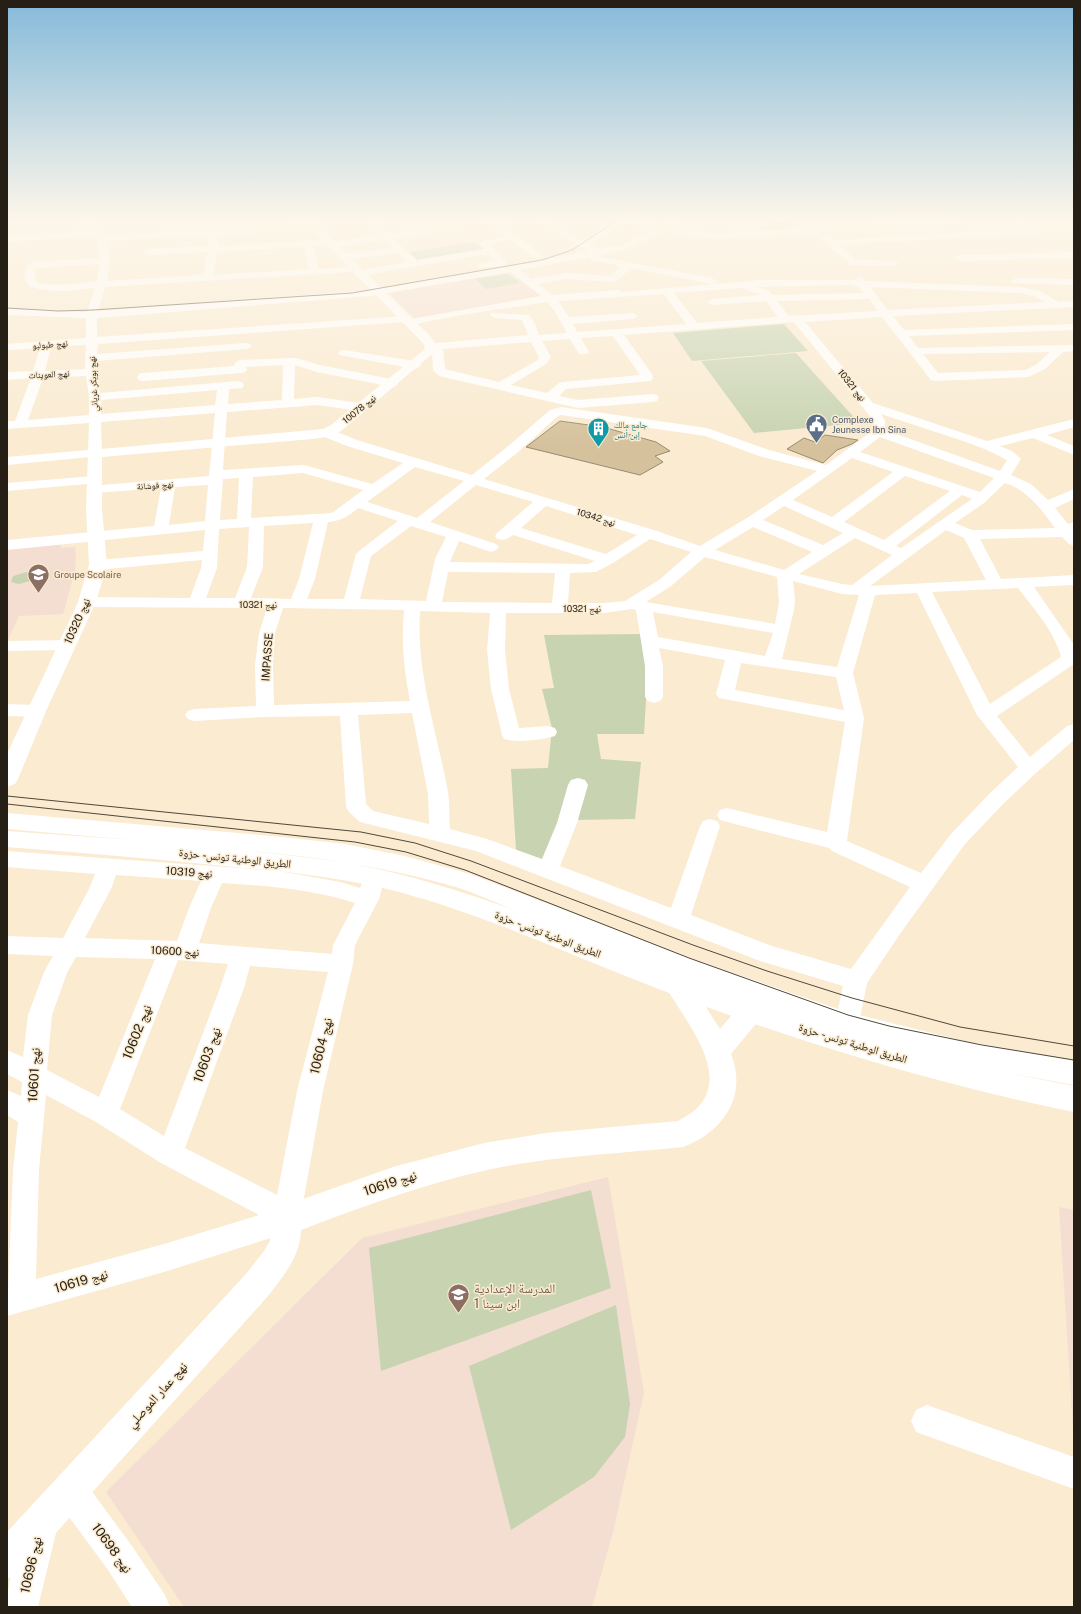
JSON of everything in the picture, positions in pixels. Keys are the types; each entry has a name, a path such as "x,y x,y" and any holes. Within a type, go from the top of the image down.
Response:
{"main road":[{"path":"383,296 434,346"},
{"name":"نهج 10078","path":"95,453 327,433 336,428 360,407 392,383 428,353 434,346"},
{"name":"نهج 10320","path":"7,778 66,645 87,602 98,565 95,537 95,453"},
{"name":"الطريق الوطنية تونس - حزوة","path":"7,821 272,844 345,853 405,865 462,880 686,967 847,1023 960,1052 1074,1073"},
{"name":"الطريق الوطنية تونس - حزوة","path":"7,839 276,862 344,872 371,888 453,898 520,921 678,985 751,1011 861,1047 924,1065 1021,1089 1074,1099"},
{"name":"نهج 10619","path":"286,1217 393,1181 484,1157 554,1147 683,1134 698,1126 708,1118 717,1106 724,1079 723,1065 718,1050 678,985"},
{"path":"718,1050 751,1011"},
{"name":"نهج عمار الموصلي","path":"7,1560 257,1285 275,1262 284,1244 286,1217"}],"street":[{"name":"نهج بوبكر غرياني","path":"95,453 95,397 91,372 92,341 87,328 97,296"},
{"path":"7,312 90,315 159,308 278,300 329,304 351,296"},
{"path":"461,312 550,298 620,299 636,296"},
{"path":"672,296 694,327"},
{"path":"707,296 729,324"},
{"path":"712,302 769,298 858,296"},
{"path":"872,296 935,377 1028,372 1035,370 1049,360 1059,349"},
{"path":"1043,296 1074,312"},
{"path":"827,297 838,316"},
{"path":"550,298 559,309 583,352"},
{"name":"نهج 10321","path":"87,602 351,604 498,608 611,608 637,605 702,551 752,521 828,470 878,432 879,421 869,406 791,319 769,298"},
{"path":"620,299 643,331"},
{"path":"92,358 246,346 269,329 278,300"},
{"path":"329,304 331,325"},
{"path":"653,398 581,404 549,398 440,372 434,346 791,319 1074,304"},
{"path":"192,327 194,306"},
{"path":"155,337 159,308"},
{"path":"559,309 574,308"},
{"path":"461,312 525,317 530,324 535,339 544,355 543,361 501,386"},
{"name":"نهج طبولبو","path":"7,347 47,343 179,336 192,327 269,329 294,328 349,323 408,321 461,312"},
{"path":"566,321 633,316"},
{"path":"324,370 344,353 349,346 349,323"},
{"path":"900,333 1074,327"},
{"path":"288,403 295,345 294,328"},
{"path":"549,398 563,386 647,378 646,374 617,333"},
{"path":"177,351 179,336"},
{"path":"13,424 38,375 47,343"},
{"path":"240,407 238,385 246,346"},
{"path":"916,351 1074,348"},
{"path":"344,353 414,365"},
{"path":"140,393 147,354"},
{"path":"143,377 292,361 324,370 392,383"},
{"name":"نهج العوينات","path":"7,376 91,372"},
{"path":"95,397 238,385"},
{"path":"196,603 210,568 223,386"},
{"path":"13,424 320,401 360,407"},
{"path":"836,842 855,718 844,673 861,591 902,554 981,498 1003,476 1014,460 1014,457 985,445 869,406"},
{"path":"351,604 364,554 474,480 512,450 554,413 564,411 707,432 764,454 828,470"},
{"path":"985,445 1074,423"},
{"path":"878,432 1017,482 1028,488 1071,533"},
{"name":"نهج 10342","path":"327,433 352,443 649,533 702,551 818,584 861,591 1074,580"},
{"path":"1034,434 1074,451"},
{"path":"7,461 95,453"},
{"path":"851,453 904,470 981,498"},
{"path":"7,544 213,525 338,516 413,462"},
{"name":"نهج فوشانة","path":"7,488 95,484 169,484 246,473 304,469 374,489"},
{"path":"834,522 904,470"},
{"path":"241,603 255,567 246,473"},
{"path":"160,530 169,484"},
{"path":"886,546 960,490"},
{"path":"1046,507 1074,493"},
{"path":"782,500 834,522 902,554"},
{"path":"484,568 488,552 491,547 543,501"},
{"path":"356,503 491,547"},
{"path":"297,604 307,579 322,518"},
{"path":"752,521 823,551"},
{"path":"944,524 970,535 1071,533"},
{"path":"510,529 608,560"},
{"path":"772,663 782,630 787,602 783,582 786,575 854,532"},
{"path":"442,567 594,568 649,533"},
{"path":"970,535 996,584"},
{"path":"434,607 443,559 454,536"},
{"path":"98,565 210,555"},
{"path":"560,608 564,569"},
{"path":"986,715 1060,667 1070,658 1060,636 1023,583"},
{"path":"922,588 986,715 1029,768"},
{"name":"IMPASSE","path":"265,711 264,665 267,633 276,604"},
{"path":"654,697 654,666 650,641 637,605 782,630"},
{"path":"412,606 410,637 414,683 438,794 440,834"},
{"path":"498,608 496,650 500,689 511,735 548,732"},
{"path":"650,641 734,657 844,673"},
{"path":"7,646 66,645"},
{"path":"734,657 725,694 855,718"},
{"path":"194,715 265,711 419,707"},
{"path":"7,710 36,711"},
{"path":"345,710 349,715 356,807 367,817 480,844 768,954 856,980"},
{"path":"847,1023 856,980 958,838 1029,768 1074,730"},
{"path":"548,871 567,823 578,785"},
{"path":"678,920 719,821 836,842 839,846 924,884"},
{"name":"نهج 10319","path":"7,859 279,879 340,890 371,888"},
{"name":"نهج 10601","path":"14,1300 32,1116 37,1036 40,1015 56,972 100,889 108,866"},
{"name":"نهج 10602","path":"105,1114 178,951 200,908 215,874"},
{"name":"نهج 10604","path":"286,1217 310,1090 342,964 344,945 371,888"},
{"name":"نهج 10600","path":"7,945 178,951 342,964"},
{"name":"نهج 10603","path":"170,1154 229,995 242,955"},
{"path":"7,1061 105,1114 170,1154 286,1217"},
{"path":"7,1102 32,1116"},
{"name":"نهج 10619","path":"14,1300 164,1258 286,1217"},
{"path":"927,1421 1074,1473"},
{"name":"نهج 10698","path":"70,1490 120,1558 153,1607"},
{"name":"نهج 10696","path":"21,1607 41,1522"}],"shaded area":[{"path":"393,296 545,297 416,320"},
{"name":"Groupe Scolaire","path":"61,543 61,548 75,547 76,556 75,571 63,614 19,616 7,642 7,548"},
{"name":"المدرسة الإعدادية ابن سينا 1","path":"608,1177 644,1393 613,1532 592,1607 184,1607 106,1492 362,1238"},
{"path":"1059,1207 1074,1210 1074,1429 1073,1429"}],"green space":[{"path":"784,324 808,351 692,361 673,333"},
{"path":"796,353 859,423 754,433 701,361"},
{"path":"27,572 34,575 30,581 19,584 11,582 13,576"},
{"path":"645,634 648,667 644,734 597,734 601,759 641,762 635,819 573,820 558,867 516,850 511,769 548,768 552,728 542,689 554,688 544,635"},
{"path":"591,1190 611,1288 381,1371 369,1248"},
{"path":"616,1305 630,1404 625,1437 594,1477 511,1530 469,1366"}],"building":[{"name":"جامع مالك إبن أنس","path":"560,421 603,427 656,442 670,451 655,456 663,462 640,475 526,447"},
{"name":"Complexe Jeunesse Ibn Sina","path":"825,435 858,440 837,450 823,463 787,449 804,438 815,442"}],"tram line":[{"path":"7,308 58,311 93,310 301,296"},
{"path":"7,796 361,832 415,843 471,861 693,945 767,971 852,998 960,1027 1074,1046"},
{"path":"7,804 355,842 406,852 465,870 689,958 848,1015 889,1026 982,1045 1074,1060"}],"place":[{"name":"Complexe Jeunesse Ibn Sina","path":"816,444"},
{"name":"جامع مالك إبن أنس","path":"599,448"},
{"name":"Groupe Scolaire","path":"38,594"},
{"name":"المدرسة الإعدادية ابن سينا 1","path":"458,1314"}]}
